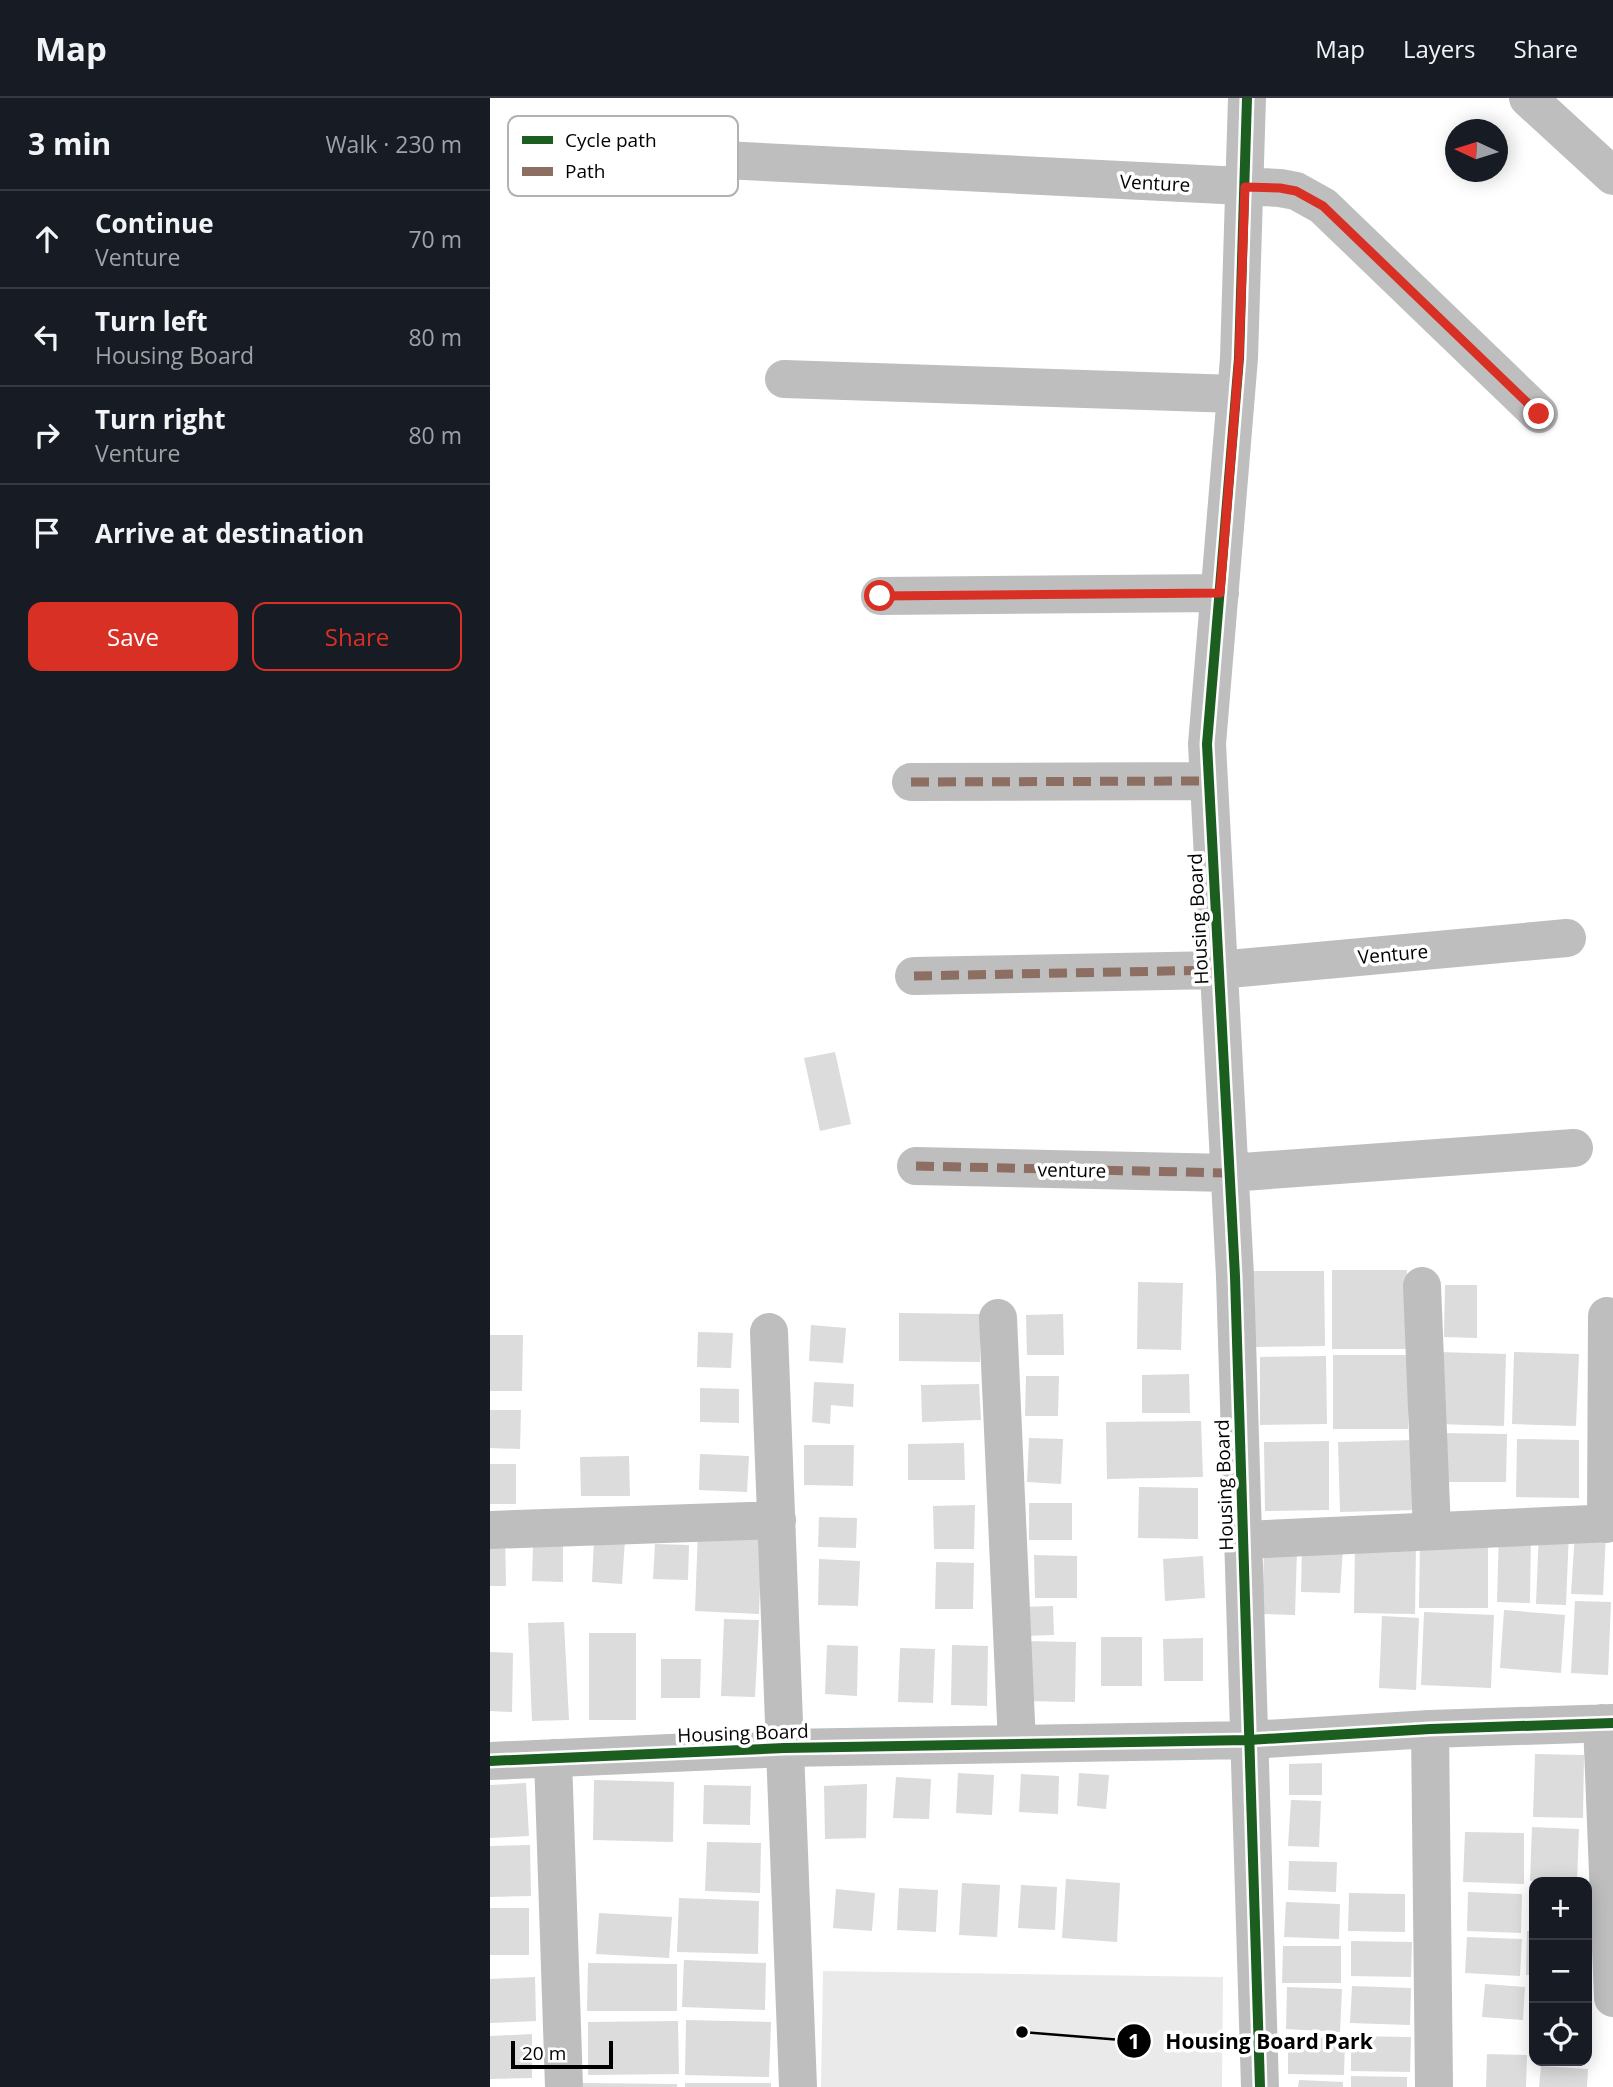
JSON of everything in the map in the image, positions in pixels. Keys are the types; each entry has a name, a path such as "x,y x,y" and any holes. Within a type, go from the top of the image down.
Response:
{"street":[{"name":"Housing Board","path":"1247,98 1240,345 1207,744 1235,1276 1260,2087"},
{"path":"1528,98 1613,176"},
{"name":"Venture","path":"738,161 1280,188 1296,191 1323,206 1539,414"},
{"path":"784,379 1236,394"},
{"path":"880,596 1220,593"},
{"path":"911,782 1209,781"},
{"name":"Venture","path":"1219,970 1567,938"},
{"path":"914,976 1219,970"},
{"path":"1229,1173 1574,1148"},
{"name":"venture","path":"916,1166 1229,1173"},
{"path":"1422,1286 1432,1531"},
{"path":"1243,1540 1609,1524 1607,1316"},
{"path":"998,1318 1017,1744"},
{"name":"Housing Board","path":"769,1332 798,2087"},
{"path":"490,1530 777,1520"},
{"name":"Housing Board","path":"490,1761 784,1748 1249,1740 1430,1729 1607,1723"},
{"path":"1607,1723 1613,1998"},
{"path":"1430,1729 1434,2087"},
{"path":"553,1758 564,2087"}],"shaded area":[{"path":"823,1971 1223,1977 1222,2087 821,2087"}],"building":[{"path":"835,1052 851,1124 820,1131 804,1058"},
{"path":"1332,1270 1407,1270 1407,1349 1332,1349"},
{"path":"1254,1271 1324,1271 1325,1346 1255,1347"},
{"path":"1138,1282 1183,1283 1181,1350 1137,1349"},
{"path":"1445,1285 1477,1285 1477,1338 1444,1337"},
{"path":"899,1313 980,1314 980,1362 899,1361"},
{"path":"1063,1314 1064,1355 1027,1355 1026,1315"},
{"path":"811,1325 846,1328 843,1363 809,1361"},
{"path":"698,1332 733,1333 731,1368 697,1367"},
{"path":"490,1335 523,1335 522,1391 490,1391"},
{"path":"1439,1352 1506,1354 1504,1426 1436,1424"},
{"path":"1514,1352 1579,1354 1576,1426 1512,1424"},
{"path":"1333,1355 1408,1355 1408,1429 1333,1429"},
{"path":"1326,1356 1327,1424 1260,1425 1260,1357"},
{"path":"1189,1374 1190,1413 1142,1413 1142,1375"},
{"path":"1026,1376 1059,1376 1058,1416 1025,1416"},
{"path":"814,1382 854,1384 853,1407 831,1405 830,1424 812,1422"},
{"path":"979,1384 981,1420 922,1422 921,1385"},
{"path":"700,1388 739,1389 739,1423 700,1422"},
{"path":"490,1410 521,1410 520,1449 490,1448"},
{"path":"1201,1421 1203,1477 1107,1479 1106,1422"},
{"path":"1439,1433 1507,1434 1506,1482 1439,1482"},
{"path":"1029,1438 1063,1439 1061,1484 1027,1482"},
{"path":"1517,1439 1579,1440 1579,1498 1516,1497"},
{"path":"1415,1440 1417,1510 1340,1512 1338,1442"},
{"path":"1329,1441 1329,1510 1265,1511 1264,1442"},
{"path":"964,1443 965,1480 908,1480 908,1444"},
{"path":"804,1445 854,1445 853,1486 804,1485"},
{"path":"700,1454 749,1456 747,1492 699,1490"},
{"path":"629,1456 630,1496 581,1496 580,1457"},
{"path":"490,1464 516,1464 516,1504 490,1504"},
{"path":"1139,1487 1198,1488 1198,1539 1138,1538"},
{"path":"1029,1503 1072,1503 1072,1540 1029,1540"},
{"path":"975,1505 974,1549 934,1549 933,1506"},
{"path":"819,1517 857,1518 856,1548 818,1547"},
{"path":"698,1529 762,1532 759,1614 695,1611"},
{"path":"1539,1530 1569,1531 1566,1605 1536,1604"},
{"path":"1499,1531 1531,1532 1530,1603 1497,1602"},
{"path":"1575,1532 1606,1533 1603,1595 1571,1594"},
{"path":"490,1534 505,1534 506,1586 490,1586"},
{"path":"594,1539 625,1540 622,1584 592,1582"},
{"path":"1420,1539 1488,1539 1488,1608 1419,1608"},
{"path":"1355,1543 1416,1544 1415,1614 1354,1613"},
{"path":"655,1544 689,1545 688,1580 653,1579"},
{"path":"1302,1545 1343,1547 1340,1593 1301,1592"},
{"path":"533,1546 563,1546 563,1582 532,1581"},
{"path":"1264,1548 1297,1549 1295,1615 1262,1614"},
{"path":"1034,1555 1077,1556 1077,1598 1035,1598"},
{"path":"1203,1556 1205,1598 1165,1601 1163,1559"},
{"path":"819,1559 860,1561 858,1606 818,1605"},
{"path":"936,1562 974,1563 973,1609 935,1609"},
{"path":"1575,1601 1611,1602 1608,1675 1571,1673"},
{"path":"1053,1606 1054,1635 1022,1636 1021,1607"},
{"path":"1504,1610 1565,1615 1561,1673 1500,1668"},
{"path":"1424,1612 1494,1615 1491,1688 1421,1685"},
{"path":"1382,1616 1419,1618 1416,1690 1379,1688"},
{"path":"724,1619 759,1620 755,1697 721,1696"},
{"path":"564,1622 569,1720 532,1721 528,1623"},
{"path":"589,1633 636,1633 636,1720 589,1720"},
{"path":"1101,1637 1142,1637 1142,1686 1101,1686"},
{"path":"1203,1638 1203,1681 1164,1681 1163,1639"},
{"path":"1024,1641 1076,1642 1075,1702 1023,1701"},
{"path":"827,1645 858,1646 857,1696 825,1694"},
{"path":"952,1645 988,1646 987,1706 951,1705"},
{"path":"900,1648 935,1649 933,1703 898,1702"},
{"path":"490,1652 513,1653 512,1712 490,1711"},
{"path":"661,1659 701,1659 700,1698 661,1698"},
{"path":"1535,1754 1584,1755 1583,1818 1533,1817"},
{"path":"1322,1763 1322,1795 1289,1795 1289,1764"},
{"path":"958,1773 994,1775 992,1815 956,1813"},
{"path":"1079,1773 1109,1775 1106,1809 1077,1806"},
{"path":"1021,1774 1059,1776 1058,1814 1019,1812"},
{"path":"896,1777 931,1779 929,1819 893,1818"},
{"path":"594,1780 674,1782 673,1842 593,1840"},
{"path":"526,1783 529,1836 490,1838 490,1785"},
{"path":"867,1784 866,1838 825,1839 824,1786"},
{"path":"704,1785 751,1786 750,1825 703,1824"},
{"path":"1291,1800 1321,1801 1319,1847 1288,1846"},
{"path":"1532,1827 1579,1829 1577,1877 1530,1877"},
{"path":"1465,1832 1524,1833 1524,1884 1463,1882"},
{"path":"707,1842 761,1843 760,1893 705,1891"},
{"path":"530,1845 531,1896 490,1897 490,1846"},
{"path":"1289,1861 1337,1862 1336,1892 1288,1890"},
{"path":"1066,1879 1120,1883 1117,1942 1062,1938"},
{"path":"962,1883 1000,1885 997,1937 959,1935"},
{"path":"1021,1885 1057,1887 1055,1930 1018,1928"},
{"path":"899,1888 938,1890 936,1932 897,1930"},
{"path":"836,1889 875,1893 872,1931 833,1928"},
{"path":"1468,1892 1522,1894 1521,1933 1467,1931"},
{"path":"1349,1893 1405,1894 1405,1932 1348,1931"},
{"path":"679,1898 759,1901 758,1954 677,1952"},
{"path":"1286,1902 1340,1904 1339,1939 1284,1937"},
{"path":"490,1908 529,1908 529,1955 490,1955"},
{"path":"599,1913 672,1917 669,1958 596,1954"},
{"path":"1527,1931 1529,1931 1529,1975 1526,1975"},
{"path":"1467,1937 1522,1939 1520,1976 1465,1973"},
{"path":"1351,1941 1412,1942 1411,1977 1351,1976"},
{"path":"1283,1946 1341,1946 1341,1983 1282,1983"},
{"path":"684,1960 766,1963 765,2010 682,2007"},
{"path":"588,1963 677,1964 677,2011 587,2011"},
{"path":"535,1977 536,2021 490,2023 490,1979"},
{"path":"1485,1984 1525,1987 1523,2020 1482,2017"},
{"path":"1352,1986 1411,1988 1410,2025 1350,2023"},
{"path":"1287,1987 1342,1989 1340,2032 1286,2029"},
{"path":"686,2020 771,2022 769,2077 685,2075"},
{"path":"678,2021 679,2074 588,2075 588,2022"},
{"path":"532,2034 532,2078 490,2079 490,2036"},
{"path":"1351,2036 1411,2037 1410,2072 1351,2071"},
{"path":"1288,2037 1345,2038 1344,2075 1288,2074"},
{"path":"1487,2054 1527,2055 1526,2087 1486,2087"},
{"path":"1541,2066 1588,2069 1587,2087 1539,2087"},
{"path":"1351,2076 1407,2077 1407,2087 1351,2087"},
{"path":"1299,2080 1343,2082 1343,2087 1298,2087"},
{"path":"583,2083 677,2084 677,2087 583,2087"},
{"path":"685,2083 771,2083 771,2087 685,2087"}],"marked path":[{"path":"911,782 1209,781"},
{"path":"914,976 1218,970"},
{"path":"916,1166 1229,1173"}],"cycle path":[{"path":"1247,98 1239,358 1207,744 1235,1276 1260,2087"},
{"path":"490,1761 784,1748 1249,1740 1430,1729 1613,1723"}],"place":[{"name":"Housing Board Park","path":"1022,2032"}],"route":[{"path":"880,596 1220,593 1239,358 1245,187 1296,191 1323,206 1539,414"}]}
